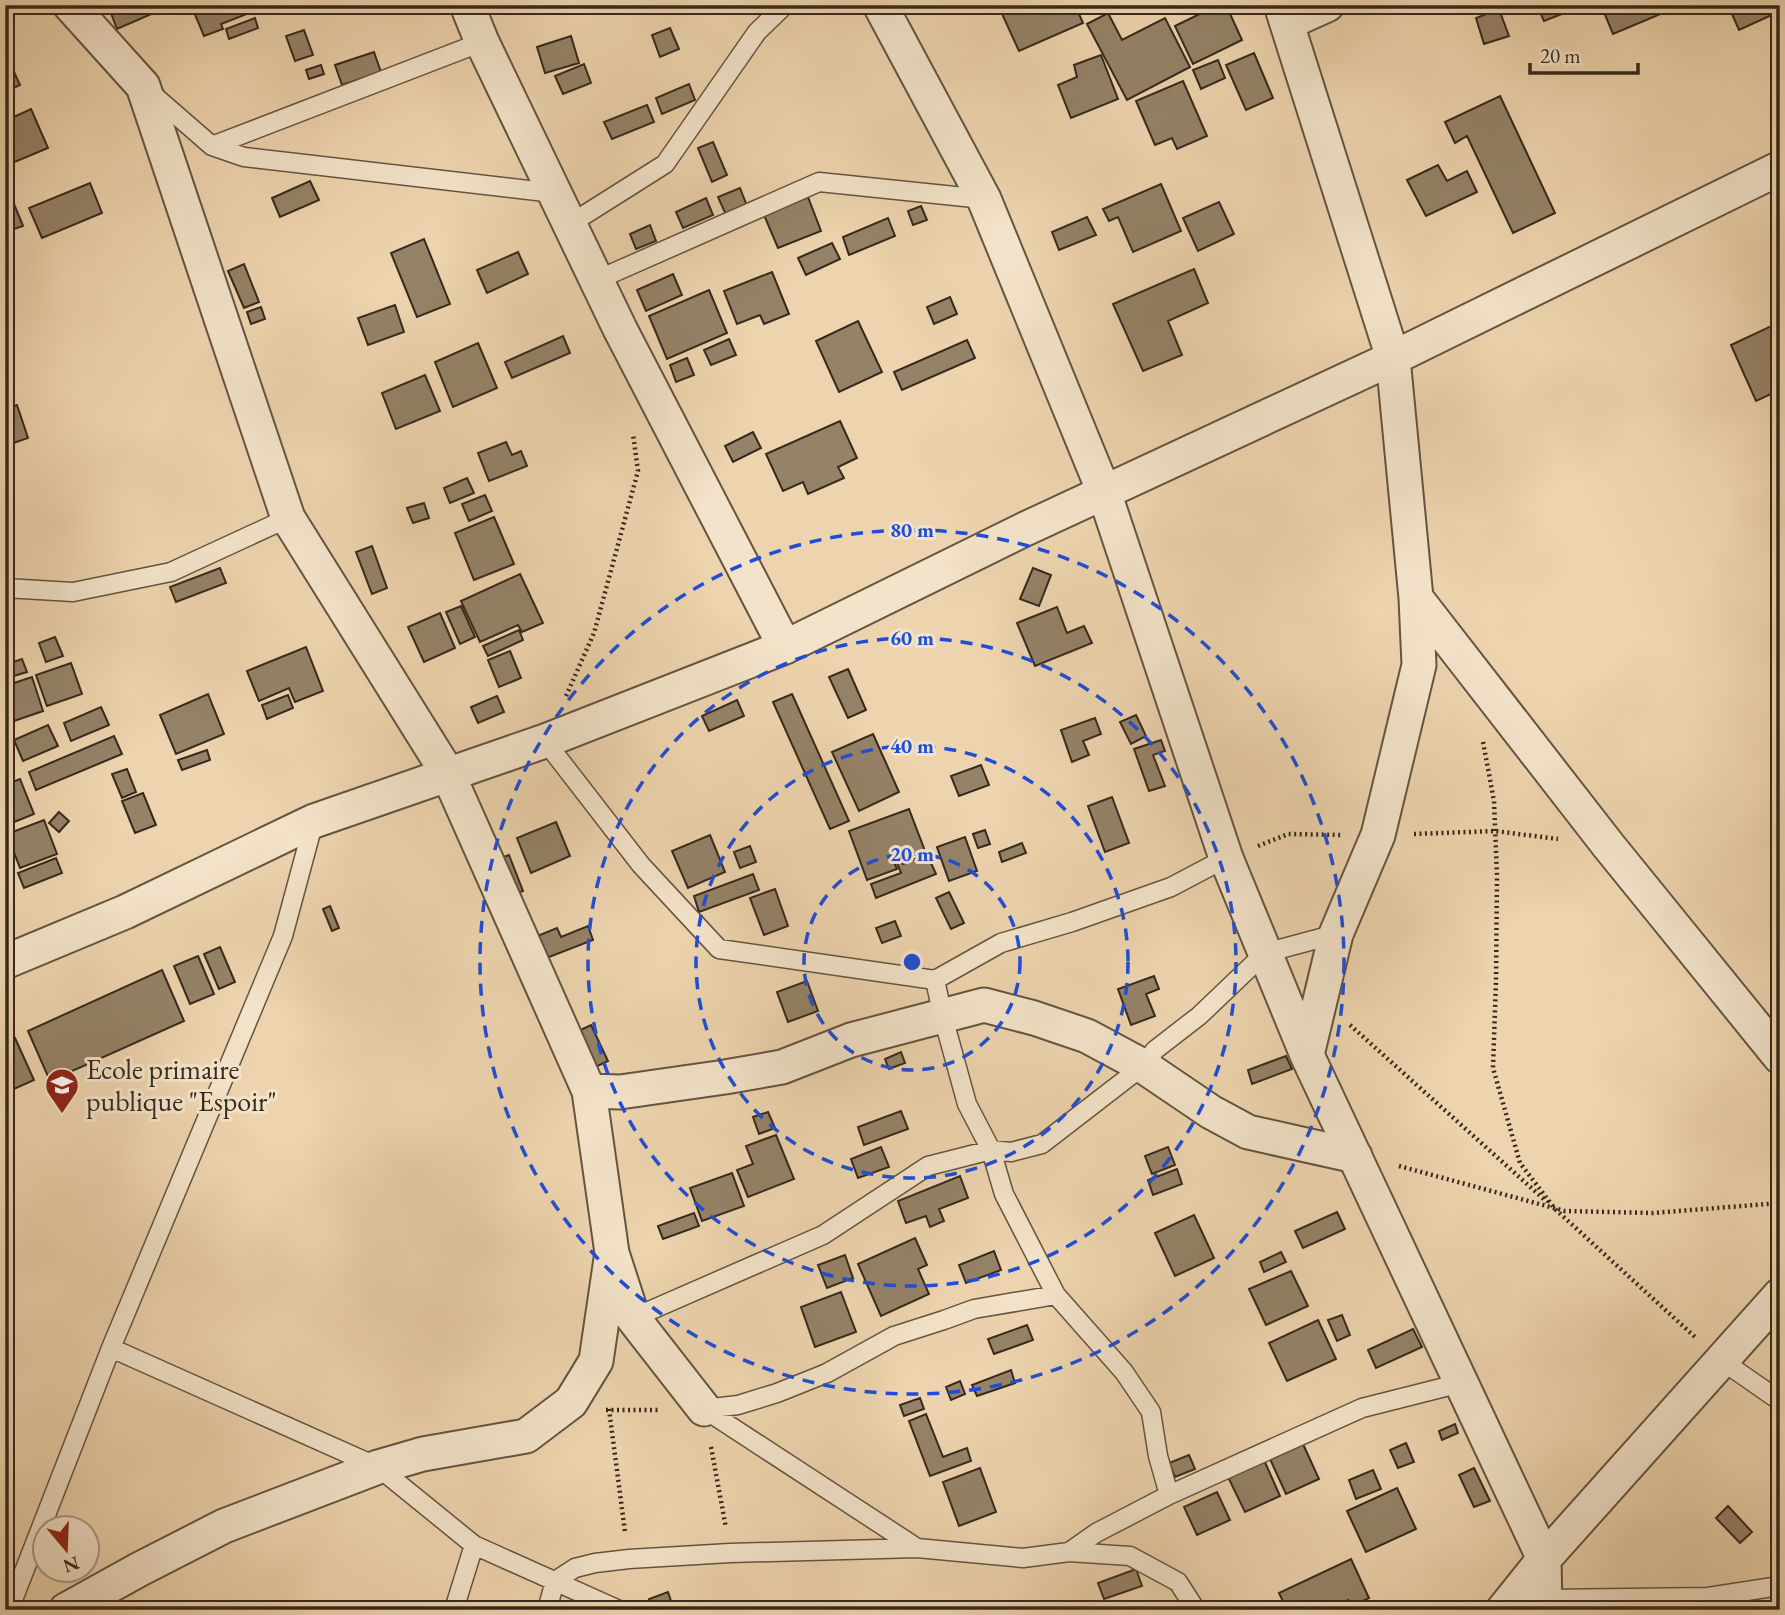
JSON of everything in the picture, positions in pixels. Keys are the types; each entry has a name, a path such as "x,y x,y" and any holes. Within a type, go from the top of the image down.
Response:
{"street":[{"path":"69,5 143,86 288,518 448,774 589,1091 612,1253 633,1318 704,1409"},
{"path":"467,5 482,42 620,329 785,647"},
{"path":"880,5 984,199 1104,492 1226,858 1307,1055 1544,1559 1545,1605"},
{"path":"1307,1055 1336,934 1378,835 1419,665 1416,598 1393,358 1284,14 1327,5"},
{"path":"5,962 125,912 314,821 545,741 785,647 1104,492 1393,358 1780,167"},
{"path":"1416,598 1608,845 1780,1057"},
{"path":"589,1091 620,1092 782,1067 851,1040 984,1005 1034,1017 1087,1036 1143,1066 1211,1112 1248,1132 1354,1156"},
{"path":"66,1610 224,1526 379,1467 423,1454 526,1436 571,1402 596,1361 612,1253"},
{"path":"1503,1610 1544,1559 1780,1295"}],"lane":[{"path":"570,224 665,164 757,32 785,5"},
{"path":"212,146 482,42"},
{"path":"143,86 212,146 244,157 554,193"},
{"path":"597,280 819,182 984,199"},
{"path":"5,588 74,592 171,572 288,518"},
{"path":"545,741 641,865 719,949 934,980 1000,943 1072,922 1171,887 1226,858"},
{"path":"9,1610 111,1348 283,936 314,821"},
{"path":"633,1318 823,1235 929,1166 991,1150 1011,1152 1042,1144 1143,1066 1155,1050 1199,1016 1265,953 1336,934"},
{"path":"934,980 967,1104 991,1150 1004,1194 1056,1295 1125,1372 1151,1412 1158,1456 1169,1495"},
{"path":"704,1409 738,1405 777,1393 827,1373 894,1336 974,1309 1056,1295"},
{"path":"111,1348 379,1467 474,1545 619,1610"},
{"path":"1721,1360 1780,1401"},
{"path":"1069,1552 1096,1533 1169,1495 1362,1409 1461,1382"},
{"path":"704,1409 917,1548"},
{"path":"460,1610 456,1603 474,1545"},
{"path":"547,1610 555,1581 575,1568 595,1563 730,1553 917,1548 1023,1558 1069,1552 1130,1556 1178,1582 1196,1610"},
{"path":"1545,1605 1709,1597 1780,1586"}],"path":[{"path":"545,741 594,633 638,471 633,432"},
{"path":"1481,733 1494,801 1497,876 1493,1068 1520,1163 1556,1209"},
{"path":"1321,999 1721,1360"},
{"path":"1354,1156 1565,1212 1653,1213 1780,1203"},
{"path":"596,1361 610,1410 629,1559"},
{"path":"560,1410 704,1409 730,1553"}],"building":[{"path":"115,5 172,5 117,29 109,8"},
{"path":"191,5 249,5 252,12 221,24 223,29 204,36"},
{"path":"998,5 1075,5 1083,23 1019,51"},
{"path":"1174,5 1201,5 1178,14"},
{"path":"1218,5 1226,5 1242,40 1193,64 1175,26"},
{"path":"1557,5 1562,14 1544,21 1537,6"},
{"path":"1601,5 1660,5 1663,13 1613,34"},
{"path":"1728,5 1770,5 1774,14 1739,30"},
{"path":"1499,9 1509,36 1484,44 1476,18"},
{"path":"1108,13 1122,40 1165,18 1190,67 1127,100 1087,24"},
{"path":"255,18 258,28 229,39 226,29"},
{"path":"670,28 679,49 660,57 652,35"},
{"path":"304,30 313,55 295,61 286,36"},
{"path":"571,36 579,63 545,73 537,47"},
{"path":"5,52 20,85 5,92"},
{"path":"374,52 381,72 342,85 335,65"},
{"path":"1254,53 1273,98 1246,110 1226,65"},
{"path":"1101,55 1118,99 1071,118 1058,85 1077,77 1074,65"},
{"path":"1218,60 1225,78 1201,89 1193,70"},
{"path":"584,64 591,83 563,94 555,76"},
{"path":"321,65 324,74 309,79 306,70"},
{"path":"1183,81 1207,136 1177,149 1172,138 1155,145 1136,101"},
{"path":"689,84 695,100 662,114 656,98"},
{"path":"1500,96 1555,213 1513,233 1467,136 1455,143 1445,122"},
{"path":"647,105 654,122 612,139 604,122"},
{"path":"31,109 48,148 5,166 5,121"},
{"path":"713,142 727,175 712,182 698,148"},
{"path":"1438,165 1447,181 1467,171 1477,192 1426,216 1407,180"},
{"path":"310,181 319,200 280,217 272,198"},
{"path":"5,182 23,226 5,232"},
{"path":"90,183 102,213 42,238 29,208"},
{"path":"1161,184 1181,231 1133,252 1118,217 1109,221 1103,209"},
{"path":"740,188 747,206 726,215 718,197"},
{"path":"808,197 821,231 778,248 764,215"},
{"path":"706,198 713,215 683,228 676,212"},
{"path":"1219,202 1234,234 1198,251 1183,218"},
{"path":"921,206 927,220 913,225 908,211"},
{"path":"1087,217 1096,235 1059,250 1052,232"},
{"path":"888,218 895,236 849,255 843,237"},
{"path":"650,225 656,241 636,249 630,234"},
{"path":"424,239 450,304 417,317 391,253"},
{"path":"832,243 840,259 806,275 798,258"},
{"path":"518,252 528,274 487,293 477,270"},
{"path":"244,264 259,302 244,308 228,271"},
{"path":"1194,269 1208,303 1168,321 1182,355 1143,371 1113,304"},
{"path":"772,272 789,314 764,324 760,315 737,324 724,291"},
{"path":"673,274 682,295 646,311 637,290"},
{"path":"709,290 727,333 667,359 649,316"},
{"path":"950,297 957,314 934,324 927,307"},
{"path":"395,305 404,332 368,345 358,318"},
{"path":"261,307 265,319 251,324 247,312"},
{"path":"858,321 882,372 839,392 816,341"},
{"path":"1780,322 1780,390 1756,401 1731,345"},
{"path":"563,336 570,353 512,378 505,362"},
{"path":"729,339 736,355 711,365 704,350"},
{"path":"967,340 975,358 902,390 894,372"},
{"path":"478,343 497,388 453,407 435,362"},
{"path":"687,358 694,375 676,382 670,365"},
{"path":"425,375 440,411 396,429 382,393"},
{"path":"17,405 28,438 5,446 5,409"},
{"path":"840,421 857,458 838,467 844,478 808,494 803,482 783,491 766,454"},
{"path":"753,432 761,448 733,462 725,446"},
{"path":"506,442 512,455 521,451 527,466 489,481 478,453"},
{"path":"467,478 474,493 450,503 444,488"},
{"path":"485,495 492,511 469,521 462,504"},
{"path":"424,503 429,518 413,523 407,508"},
{"path":"494,517 514,564 474,580 455,533"},
{"path":"372,546 387,588 372,594 356,552"},
{"path":"220,568 226,583 176,602 170,587"},
{"path":"1033,568 1051,575 1039,606 1020,599"},
{"path":"520,574 543,623 522,632 518,625 480,642 461,601"},
{"path":"461,606 475,637 460,644 446,612"},
{"path":"1057,607 1067,633 1084,626 1092,643 1035,666 1017,623"},
{"path":"440,613 455,648 424,662 408,627"},
{"path":"519,630 523,640 488,656 483,646"},
{"path":"55,637 63,656 46,662 39,643"},
{"path":"306,647 323,691 295,702 289,688 259,701 247,671"},
{"path":"510,651 521,678 499,687 488,660"},
{"path":"22,659 27,672 7,678 5,665"},
{"path":"71,663 82,694 47,706 36,675"},
{"path":"848,669 866,710 848,718 829,677"},
{"path":"32,677 43,711 5,724 5,686"},
{"path":"208,694 224,734 176,754 160,715"},
{"path":"792,694 849,821 830,829 773,702"},
{"path":"288,695 293,708 267,719 262,705"},
{"path":"497,696 504,712 478,723 471,707"},
{"path":"737,700 744,716 709,731 702,716"},
{"path":"101,707 109,725 71,741 64,723"},
{"path":"1136,715 1146,736 1131,744 1120,722"},
{"path":"1095,718 1101,734 1083,741 1089,755 1072,762 1061,730"},
{"path":"48,725 58,746 23,761 14,740"},
{"path":"873,734 899,792 859,811 832,752"},
{"path":"114,736 122,754 36,790 29,772"},
{"path":"1161,740 1165,751 1153,755 1165,786 1149,791 1134,749"},
{"path":"207,750 210,760 182,770 178,760"},
{"path":"981,765 989,785 959,796 951,776"},
{"path":"127,769 136,792 122,798 112,774"},
{"path":"20,779 34,814 12,823 5,807 5,785"},
{"path":"143,793 156,825 135,833 122,801"},
{"path":"1112,797 1129,843 1105,852 1088,806"},
{"path":"909,809 925,851 894,862 897,869 867,880 849,831"},
{"path":"59,812 69,821 59,832 49,823"},
{"path":"44,820 57,854 20,868 7,834"},
{"path":"556,822 570,856 531,873 517,838"},
{"path":"985,830 990,844 978,848 973,834"},
{"path":"710,835 725,872 688,888 672,851"},
{"path":"965,837 977,871 949,881 937,847"},
{"path":"1022,843 1026,853 1002,862 999,852"},
{"path":"750,846 756,862 740,868 734,852"},
{"path":"927,854 936,874 876,898 871,884 901,873 897,863 900,861 903,864"},
{"path":"509,855 523,891 505,899 490,862"},
{"path":"56,858 62,873 24,888 18,873"},
{"path":"753,874 759,890 699,912 694,896"},
{"path":"775,889 788,926 764,935 750,898"},
{"path":"949,892 964,923 951,929 936,898"},
{"path":"330,906 339,928 332,931 323,909"},
{"path":"895,921 901,936 882,943 876,928"},
{"path":"588,926 593,940 544,959 535,937 557,928 561,937"},
{"path":"220,947 235,982 219,989 204,954"},
{"path":"198,956 214,994 190,1004 174,966"},
{"path":"162,970 184,1021 50,1081 28,1031"},
{"path":"1154,976 1159,989 1146,994 1155,1016 1131,1025 1118,989"},
{"path":"807,981 818,1011 788,1022 777,992"},
{"path":"591,1025 608,1061 589,1070 572,1034"},
{"path":"15,1038 34,1080 5,1093 5,1042"},
{"path":"901,1052 905,1063 889,1069 885,1059"},
{"path":"1286,1056 1292,1069 1252,1084 1248,1070"},
{"path":"901,1111 908,1129 864,1145 858,1127"},
{"path":"768,1112 775,1128 759,1134 753,1117"},
{"path":"776,1135 794,1179 748,1197 737,1170 753,1164 746,1146"},
{"path":"881,1147 889,1167 858,1178 851,1159"},
{"path":"1168,1147 1175,1165 1152,1174 1145,1156"},
{"path":"1177,1169 1182,1184 1153,1195 1148,1180"},
{"path":"732,1173 744,1206 702,1221 690,1188"},
{"path":"960,1176 968,1198 939,1209 944,1221 930,1227 926,1216 906,1223 898,1201"},
{"path":"1337,1212 1345,1229 1303,1248 1295,1231"},
{"path":"694,1213 699,1226 663,1239 658,1226"},
{"path":"1194,1215 1214,1258 1175,1276 1155,1233"},
{"path":"915,1238 927,1265 918,1269 929,1294 881,1316 858,1264"},
{"path":"994,1251 1001,1270 966,1283 959,1265"},
{"path":"1281,1252 1286,1262 1264,1272 1260,1262"},
{"path":"845,1255 853,1278 827,1288 818,1265"},
{"path":"1291,1271 1308,1306 1266,1325 1249,1289"},
{"path":"841,1292 856,1332 815,1347 801,1307"},
{"path":"1342,1315 1350,1335 1337,1341 1328,1320"},
{"path":"1318,1320 1336,1359 1287,1381 1269,1343"},
{"path":"1027,1325 1033,1340 994,1354 988,1339"},
{"path":"1413,1329 1422,1347 1376,1368 1368,1350"},
{"path":"1011,1370 1015,1383 977,1396 972,1385"},
{"path":"960,1381 965,1394 951,1400 946,1387"},
{"path":"920,1398 924,1409 904,1416 900,1405"},
{"path":"926,1414 943,1457 967,1448 971,1461 930,1476 909,1421"},
{"path":"1455,1424 1458,1433 1442,1440 1439,1431"},
{"path":"1406,1443 1414,1462 1398,1468 1390,1450"},
{"path":"1303,1444 1319,1479 1286,1494 1270,1459"},
{"path":"1189,1455 1195,1469 1175,1477 1169,1463"},
{"path":"1264,1460 1280,1496 1245,1512 1228,1477"},
{"path":"980,1468 996,1512 959,1526 943,1482"},
{"path":"1474,1468 1490,1501 1474,1507 1459,1475"},
{"path":"1373,1470 1381,1489 1356,1499 1349,1480"},
{"path":"1397,1488 1416,1529 1366,1552 1347,1511"},
{"path":"1217,1492 1230,1520 1197,1535 1184,1507"},
{"path":"1728,1506 1752,1532 1740,1543 1716,1518"},
{"path":"1351,1559 1369,1598 1351,1607 1348,1600 1327,1610 1287,1610 1279,1593"},
{"path":"1136,1569 1142,1586 1104,1599 1098,1583"},
{"path":"668,1592 674,1610 653,1610 649,1599"}],"place":[{"name":"Ecole primaire publique \"Espoir\"","path":"62,1115"}]}
